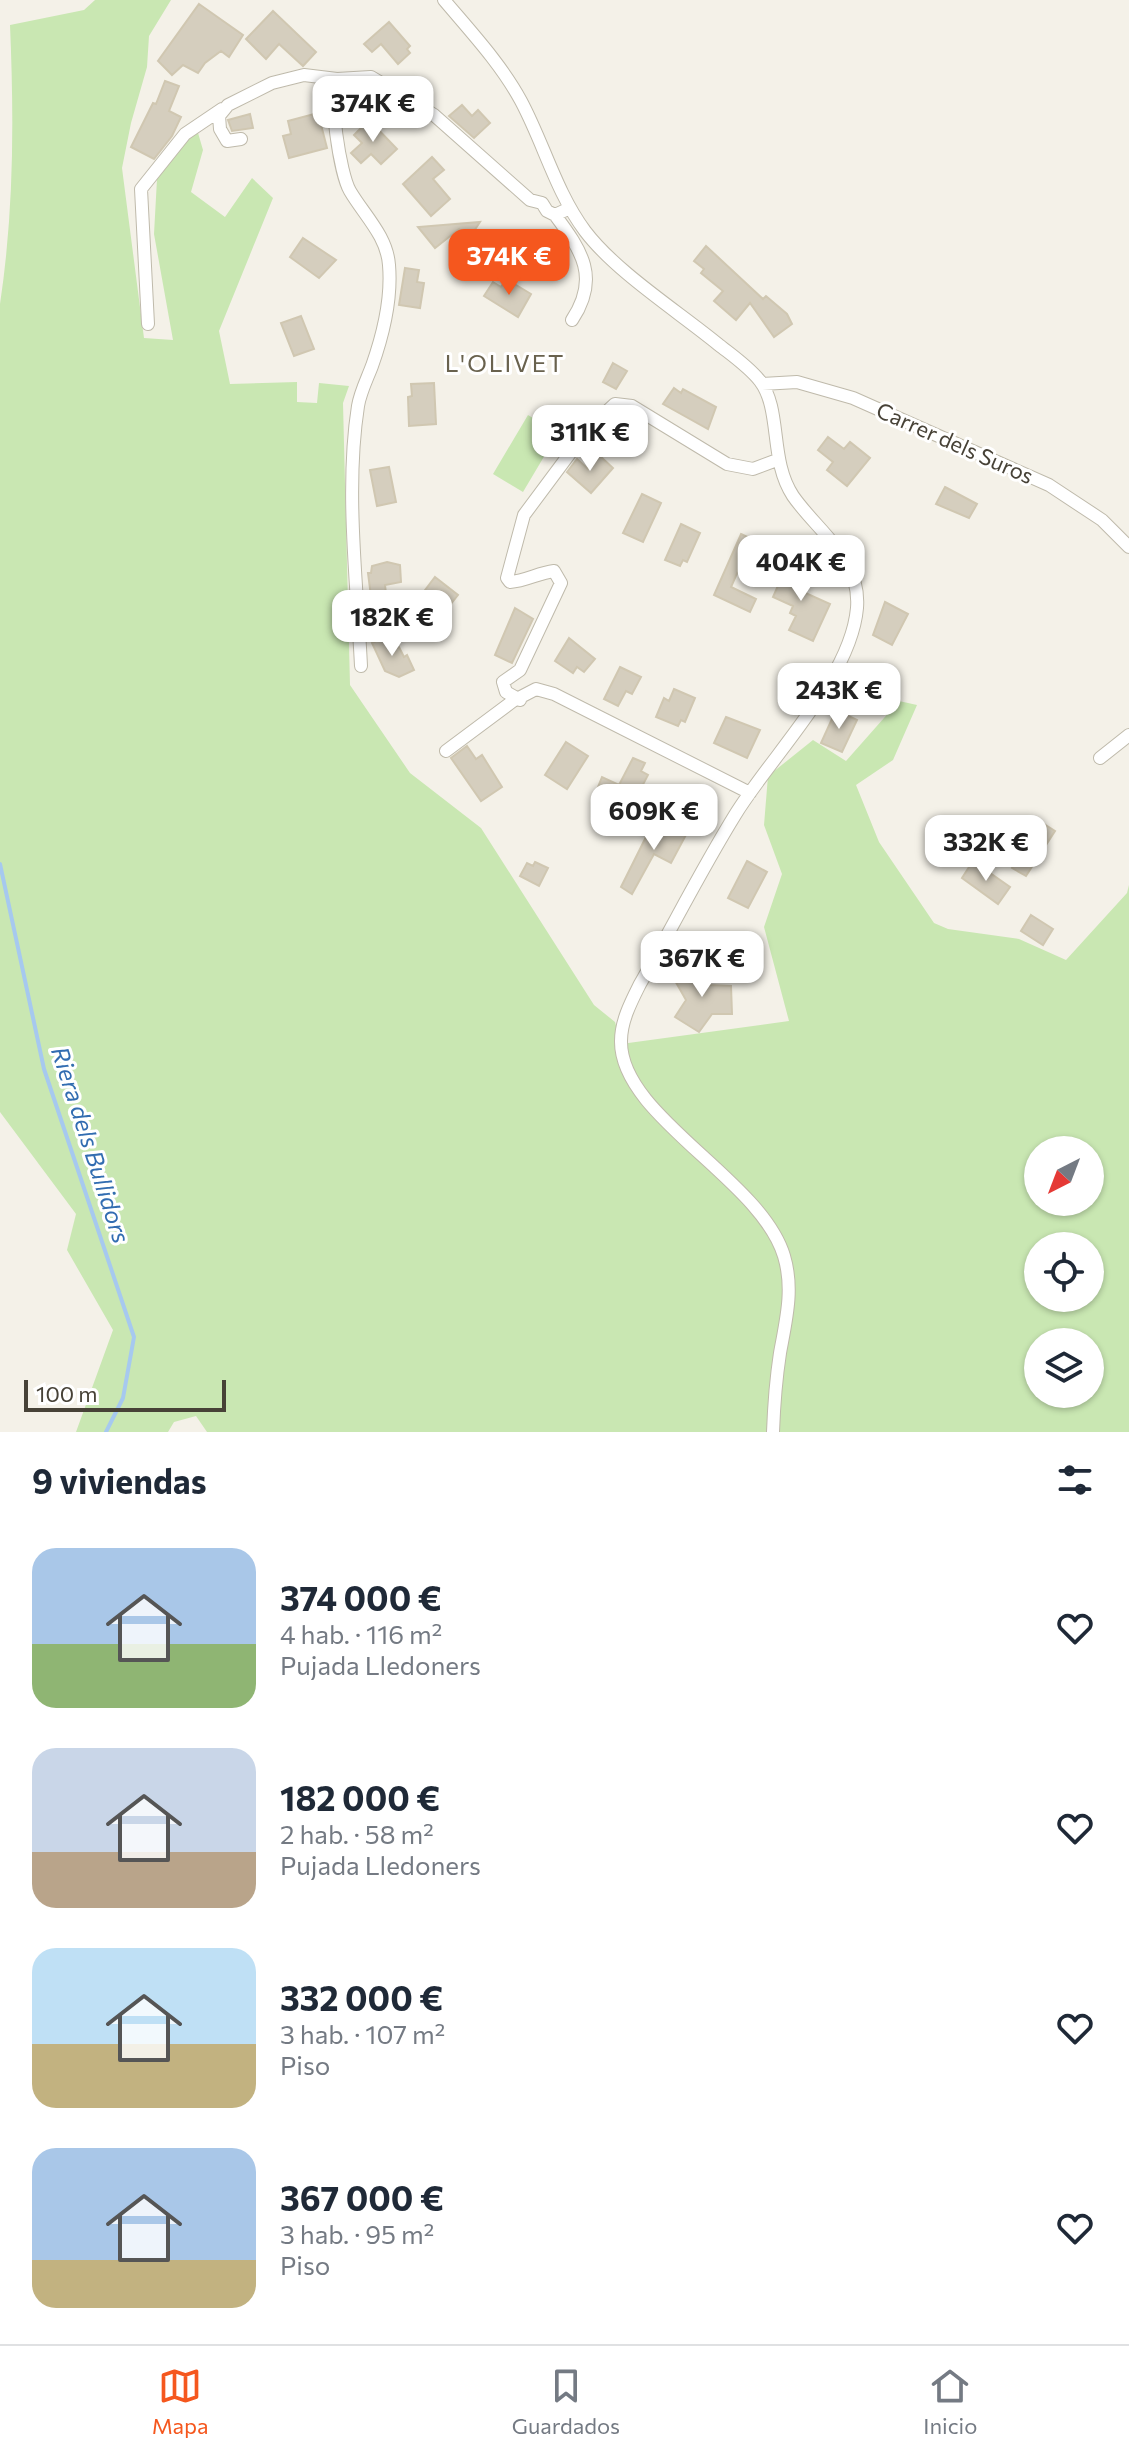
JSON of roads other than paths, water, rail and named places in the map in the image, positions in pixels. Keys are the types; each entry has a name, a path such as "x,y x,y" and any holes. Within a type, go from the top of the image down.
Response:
{"street":[{"path":"444,0 489,55 520,100 555,181 570,208 604,252 741,363 762,384 769,397 777,460 791,492 851,567 857,608 849,637 825,686 750,793 640,984 628,1009 621,1045 628,1071 638,1087 659,1113 753,1205 784,1256 789,1302 775,1392 773,1432"},
{"path":"148,324 141,189 185,134 228,105 272,83 304,75 337,79 371,77 385,83 434,115 530,200 542,203"},
{"path":"337,79 333,97 345,180 376,229 389,262 382,331 358,402 356,419 354,493 361,666"},
{"path":"228,105 219,116 220,129 227,141 241,139"},
{"path":"555,181 544,192 542,203 547,211 555,215 582,255 587,274 583,304 572,320"},
{"path":"555,215 570,208"},
{"name":"Carrer dels Suros","path":"762,384 797,382 853,398 881,410 1049,485 1102,520 1129,547"},
{"path":"520,700 506,692 503,682 520,670 561,583 554,571 539,573 524,581 510,582 507,578 524,515 588,429 615,404 632,406 727,464 753,469 777,460"},
{"path":"446,751 513,701 536,689 554,694 750,793"},
{"path":"1100,758 1129,735"}],"waterway":[{"name":"Riera dels Bullidors","path":"0,864 44,1069 134,1337 123,1398 106,1432"}],"district":[{"name":"L'OLIVET","path":"505,364"}]}
